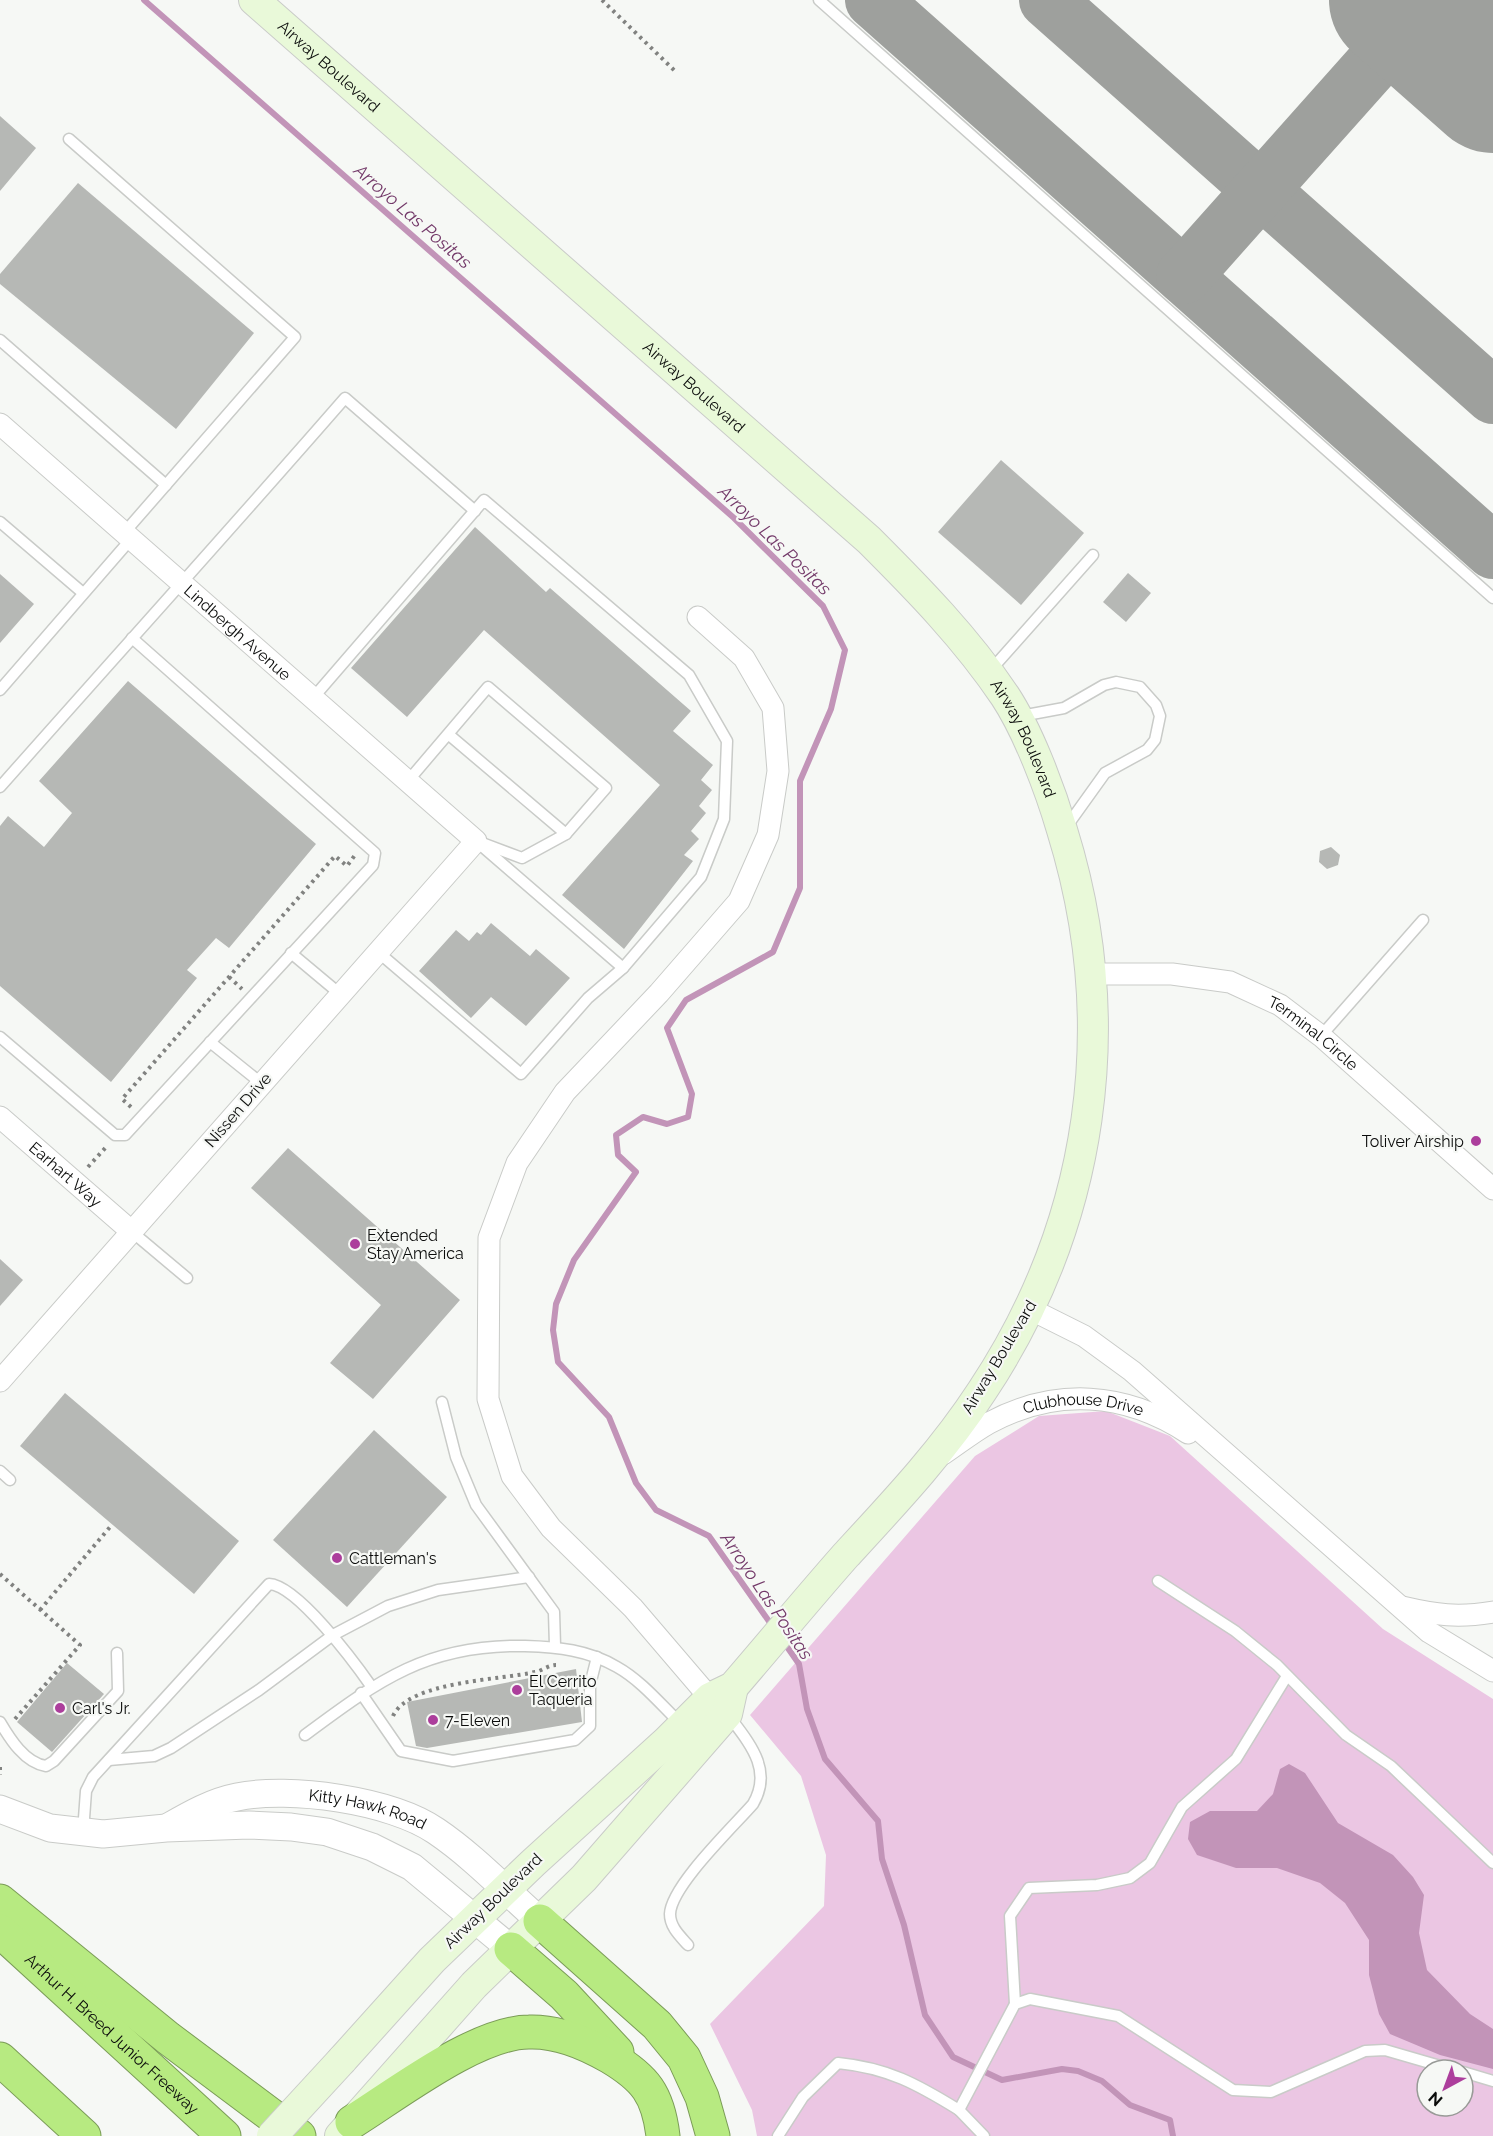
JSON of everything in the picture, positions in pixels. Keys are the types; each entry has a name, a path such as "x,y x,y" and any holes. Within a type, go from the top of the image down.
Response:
{"highway":[{"path":"0,1900 168,2038 299,2136"},
{"path":"540,1921 657,2025 684,2058 702,2097 713,2136"},
{"name":"Arthur H. Breed Junior Freeway","path":"0,1931 224,2136"},
{"path":"511,1949 564,1995 636,2073 650,2092 660,2114 663,2136"},
{"path":"346,2129 490,2039 528,2031 568,2037 597,2050 636,2073"},
{"path":"0,2059 84,2136"}],"main road":[{"name":"Airway Boulevard","path":"254,0 869,540 942,614 1006,698 1049,787 1077,878 1091,974 1094,1034 1090,1095 1081,1160 1062,1231 1030,1309 982,1391 928,1464 815,1590 723,1699 584,1878 474,1985 346,2129"},
{"name":"Airway Boulevard","path":"272,2136 432,1960 475,1918 682,1725 723,1699"}],"street":[{"name":"Lindbergh Avenue","path":"0,424 476,841"},
{"path":"698,617 744,658 773,708 778,771 768,835 739,901 659,993 565,1092 518,1163 489,1238 488,1399 512,1476 551,1528 723,1699"},
{"name":"Nissen Drive","path":"0,1381 476,841"},
{"name":"Terminal Circle","path":"1091,974 1172,974 1230,982 1280,1005 1321,1036 1493,1190"},
{"name":"Earhart Way","path":"0,1117 131,1231"},
{"name":"Clubhouse Drive","path":"1030,1309 1084,1336 1132,1371 1428,1632 1490,1665"},
{"name":"Clubhouse Drive","path":"928,1464 989,1423 1026,1408 1069,1397 1117,1401 1166,1419 1240,1466"},
{"path":"1397,1606 1456,1617 1493,1612"},
{"name":"Kitty Hawk Road","path":"166,1828 209,1805 238,1796 292,1794 349,1798 403,1814 435,1830 540,1921"},
{"name":"Kitty Hawk Road","path":"0,1809 50,1828 104,1834 166,1828 249,1826 291,1827 327,1832 372,1847 412,1867 511,1949"}],"lane":[{"path":"819,0 1493,598"},
{"path":"0,690 83,593 166,485 295,338 69,140"},
{"path":"0,340 166,485"},
{"path":"1,783 183,584 345,398 475,511"},
{"path":"313,698 484,500 689,675 727,741 724,819 701,877 622,968 588,998 521,1074 378,952"},
{"path":"0,522 83,593"},
{"path":"988,674 1093,555"},
{"path":"0,1037 115,1135 125,1135 373,865 375,854 132,638"},
{"path":"1016,717 1064,708 1104,685 1116,682 1140,687 1156,705 1160,716 1155,740 1147,750 1105,773 1063,831"},
{"path":"408,781 488,687 606,788 566,834 522,858 476,841"},
{"path":"448,734 566,834"},
{"path":"476,841 622,968"},
{"path":"1321,1036 1423,920"},
{"path":"291,954 340,994"},
{"path":"210,1042 261,1083"},
{"path":"131,1231 187,1278"},
{"path":"442,1402 456,1457 476,1505 554,1612 555,1646"},
{"path":"0,1471 10,1480"},
{"path":"109,1760 154,1756 171,1748 259,1690 333,1635 388,1606 438,1590 529,1577"},
{"path":"1158,1581 1235,1631 1287,1676 1346,1736 1391,1766 1493,1863"},
{"path":"83,1832 86,1791 93,1777 269,1584 280,1586 333,1635 371,1686"},
{"path":"305,1735 371,1686 421,1661 451,1652 489,1646 555,1646 584,1651 633,1678 682,1725"},
{"path":"5,1720 21,1752 38,1765 46,1766 54,1761 118,1691 117,1653"},
{"path":"361,1693 401,1751 453,1761 514,1753 575,1740 590,1726 590,1685 597,1657"},
{"path":"962,2105 1015,2004 1010,1916 1029,1888 1097,1885 1130,1878 1150,1863 1182,1807 1236,1759 1287,1676"},
{"path":"688,1945 672,1926 670,1913 674,1899 685,1881 753,1804 761,1785 760,1761 723,1699"},
{"path":"1015,2004 1030,1999 1118,2016 1233,2090 1271,2092 1365,2051 1385,2050 1415,2059"},
{"path":"778,2136 804,2097 838,2063 871,2066 962,2105 984,2136"},
{"path":"1475,2076 1493,2081"}],"path":[{"path":"602,0 677,73"},
{"path":"85,1169 134,1110 122,1099 335,856 347,866 355,855"},
{"path":"40,1610 110,1527"},
{"path":"0,1574 80,1645 14,1721 5,1720"},
{"path":"390,1725 395,1712 406,1701 421,1695 475,1681 537,1672 552,1665 560,1666"},
{"path":"0,1767 0,1775"}],"shaded area":[{"path":"1106,1411 1170,1436 1383,1629 1493,1699 1493,2136 757,2136 752,2110 710,2024 824,1906 826,1855 801,1776 750,1715 975,1456 1039,1416"},
{"path":"1289,1764 1305,1773 1338,1823 1393,1855 1413,1877 1424,1895 1419,1933 1427,1970 1470,2014 1493,2029 1493,2069 1475,2064 1475,2058 1451,2058 1440,2055 1390,2034 1379,2014 1369,1975 1369,1940 1345,1903 1320,1883 1277,1868 1236,1868 1197,1855 1188,1839 1190,1822 1210,1811 1257,1811 1273,1794 1280,1769"}],"building":[{"path":"0,116 36,148 0,191"},
{"path":"78,183 254,333 176,429 0,284 0,274"},
{"path":"1001,460 1084,533 1021,605 938,532"},
{"path":"475,527 546,592 550,588 691,711 673,731 713,765 701,780 712,790 699,806 706,813 691,831 699,839 684,855 693,861 624,949 562,895 660,785 484,630 407,717 351,668"},
{"path":"1128,573 1151,593 1126,622 1103,602"},
{"path":"0,574 34,604 0,643"},
{"path":"128,681 316,844 229,948 216,938 187,970 197,978 111,1082 0,986 0,826 8,816 44,847 72,813 39,781"},
{"path":"1331,847 1340,855 1338,865 1327,869 1319,862 1320,851"},
{"path":"491,923 530,956 536,949 570,978 526,1026 491,997 471,1018 419,971 456,930 469,941 477,932 481,935"},
{"name":"Extended Stay America","path":"288,1148 460,1300 373,1399 330,1363 381,1305 251,1188"},
{"path":"0,1259 23,1280 0,1306"},
{"path":"65,1393 239,1541 194,1594 20,1446"},
{"path":"374,1430 447,1497 347,1607 273,1540"},
{"name":"Carl's Jr.","path":"67,1663 104,1694 52,1752 17,1722"},
{"path":"576,1669 582,1722 427,1748 416,1746 407,1702"}],"waterway":[{"name":"Arroyo Las Positas","path":"144,0 734,518 823,606 845,650 831,709 800,781 800,888 773,952 686,1000 667,1028 692,1094 688,1117 667,1124 643,1117 616,1135 618,1155 636,1172 574,1260 556,1304 553,1330 558,1362 609,1417 636,1483 656,1510 709,1536 773,1627"},
{"name":"Arroyo Las Positas","path":"783,1641 799,1664 807,1709 825,1759 878,1821 882,1859 904,1925 925,2015 953,2057 1002,2080 1062,2069 1078,2071 1102,2081 1130,2105 1170,2120 1173,2136"}],"taxiway":[{"path":"873,0 1493,551"},
{"path":"1047,0 1493,396"},
{"path":"1184,276 1430,0"}],"runway":[{"path":"1398,0 1493,84"}],"place":[{"name":"Toliver Airship","path":"1476,1141"},
{"name":"Extended Stay America","path":"355,1244"},
{"name":"Cattleman's","path":"337,1558"},
{"name":"El Cerrito Taqueria","path":"517,1690"},
{"name":"Carl's Jr.","path":"60,1708"},
{"name":"7-Eleven","path":"433,1720"}]}
